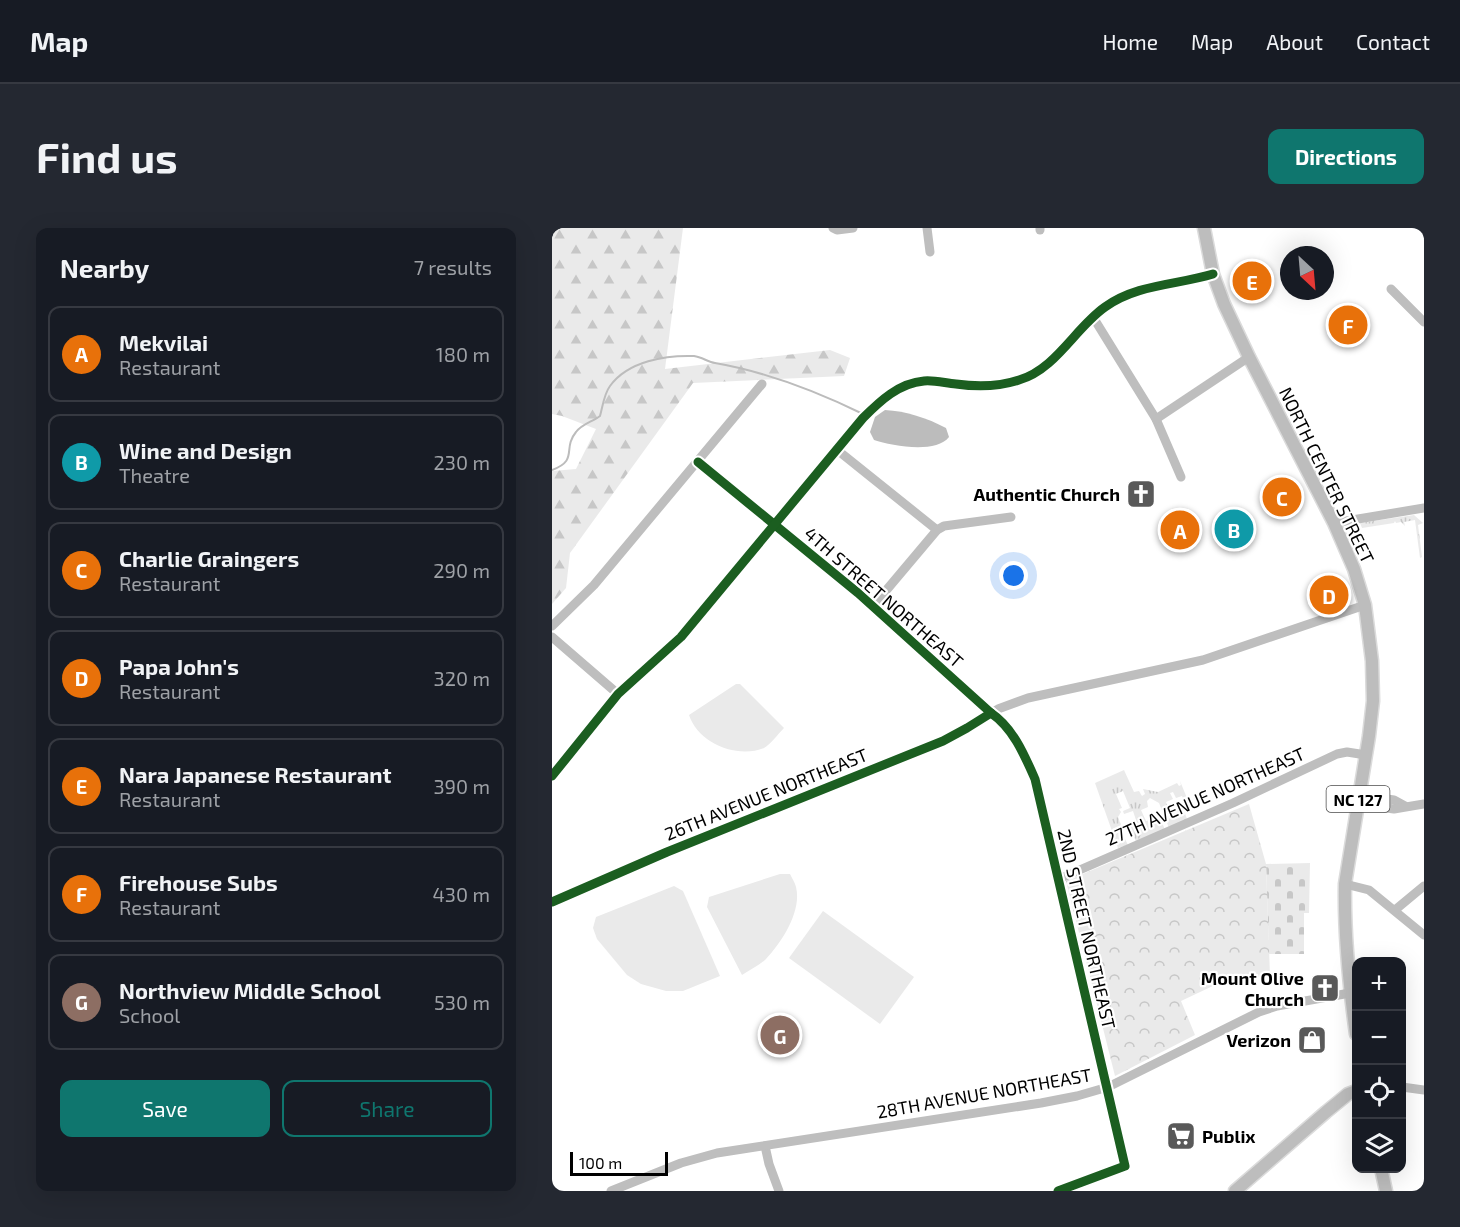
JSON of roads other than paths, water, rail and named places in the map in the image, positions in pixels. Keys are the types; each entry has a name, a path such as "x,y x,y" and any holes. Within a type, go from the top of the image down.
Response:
{"main road":[{"name":"NORTH CENTER STREET","path":"1204,228 1213,274 1224,304 1334,523 1354,569 1365,605 1371,645 1373,683 1371,725 1345,884 1345,933 1353,1011"},
{"path":"1234,1191 1352,1092"},
{"path":"1382,1173 1386,1191"}],"street":[{"path":"833,228 837,230 853,228"},
{"path":"927,228 930,252"},
{"path":"552,776 618,694 681,637 836,449 874,407 903,387 922,381 986,387 1020,380 1051,360 1105,307 1130,293 1213,274"},
{"path":"1391,289 1424,322"},
{"path":"1093,317 1156,419 1181,477"},
{"path":"1156,419 1249,357"},
{"path":"552,626 594,585 762,384"},
{"path":"836,449 937,530"},
{"name":"4TH STREET NORTHEAST","path":"698,462 873,606 991,713"},
{"path":"1334,523 1424,508"},
{"path":"873,606 937,530 944,526 1011,517"},
{"name":"26TH AVENUE NORTHEAST","path":"552,902 676,848 943,741 1005,705 1203,660 1365,605"},
{"path":"552,637 618,694"},
{"name":"2ND STREET NORTHEAST","path":"991,713 1014,737 1035,778 1125,1166 1058,1191"},
{"name":"27TH AVENUE NORTHEAST","path":"1059,879 1233,804 1337,754 1347,752 1366,755"},
{"path":"1358,799 1405,806 1424,804"},
{"path":"1345,884 1369,890 1424,935"},
{"path":"1395,910 1424,886"},
{"name":"28TH AVENUE NORTHEAST","path":"611,1191 701,1157 1077,1096 1108,1087 1259,1012 1277,1006 1350,993"},
{"path":"1406,1088 1424,1090"},
{"path":"765,1146 779,1191"}],"waterway":[{"path":"552,470 568,458 572,438 578,429 600,416 606,393 618,377 637,365 660,358 700,357 772,377 809,390 863,414"}],"place":[{"name":"Nara Japanese Restaurant","path":"1252,281"},
{"name":"Firehouse Subs","path":"1348,325"},
{"name":"Authentic Church","path":"1141,494"},
{"name":"Charlie Graingers","path":"1282,497"},
{"name":"Wine and Design","path":"1234,529"},
{"name":"Mekvilai","path":"1180,530"},
{"name":"Papa John's","path":"1329,595"},
{"name":"Mount Olive Church","path":"1325,988"},
{"name":"Northview Middle School","path":"780,1035"},
{"name":"Verizon","path":"1312,1040"},
{"name":"Publix","path":"1181,1136"}]}
